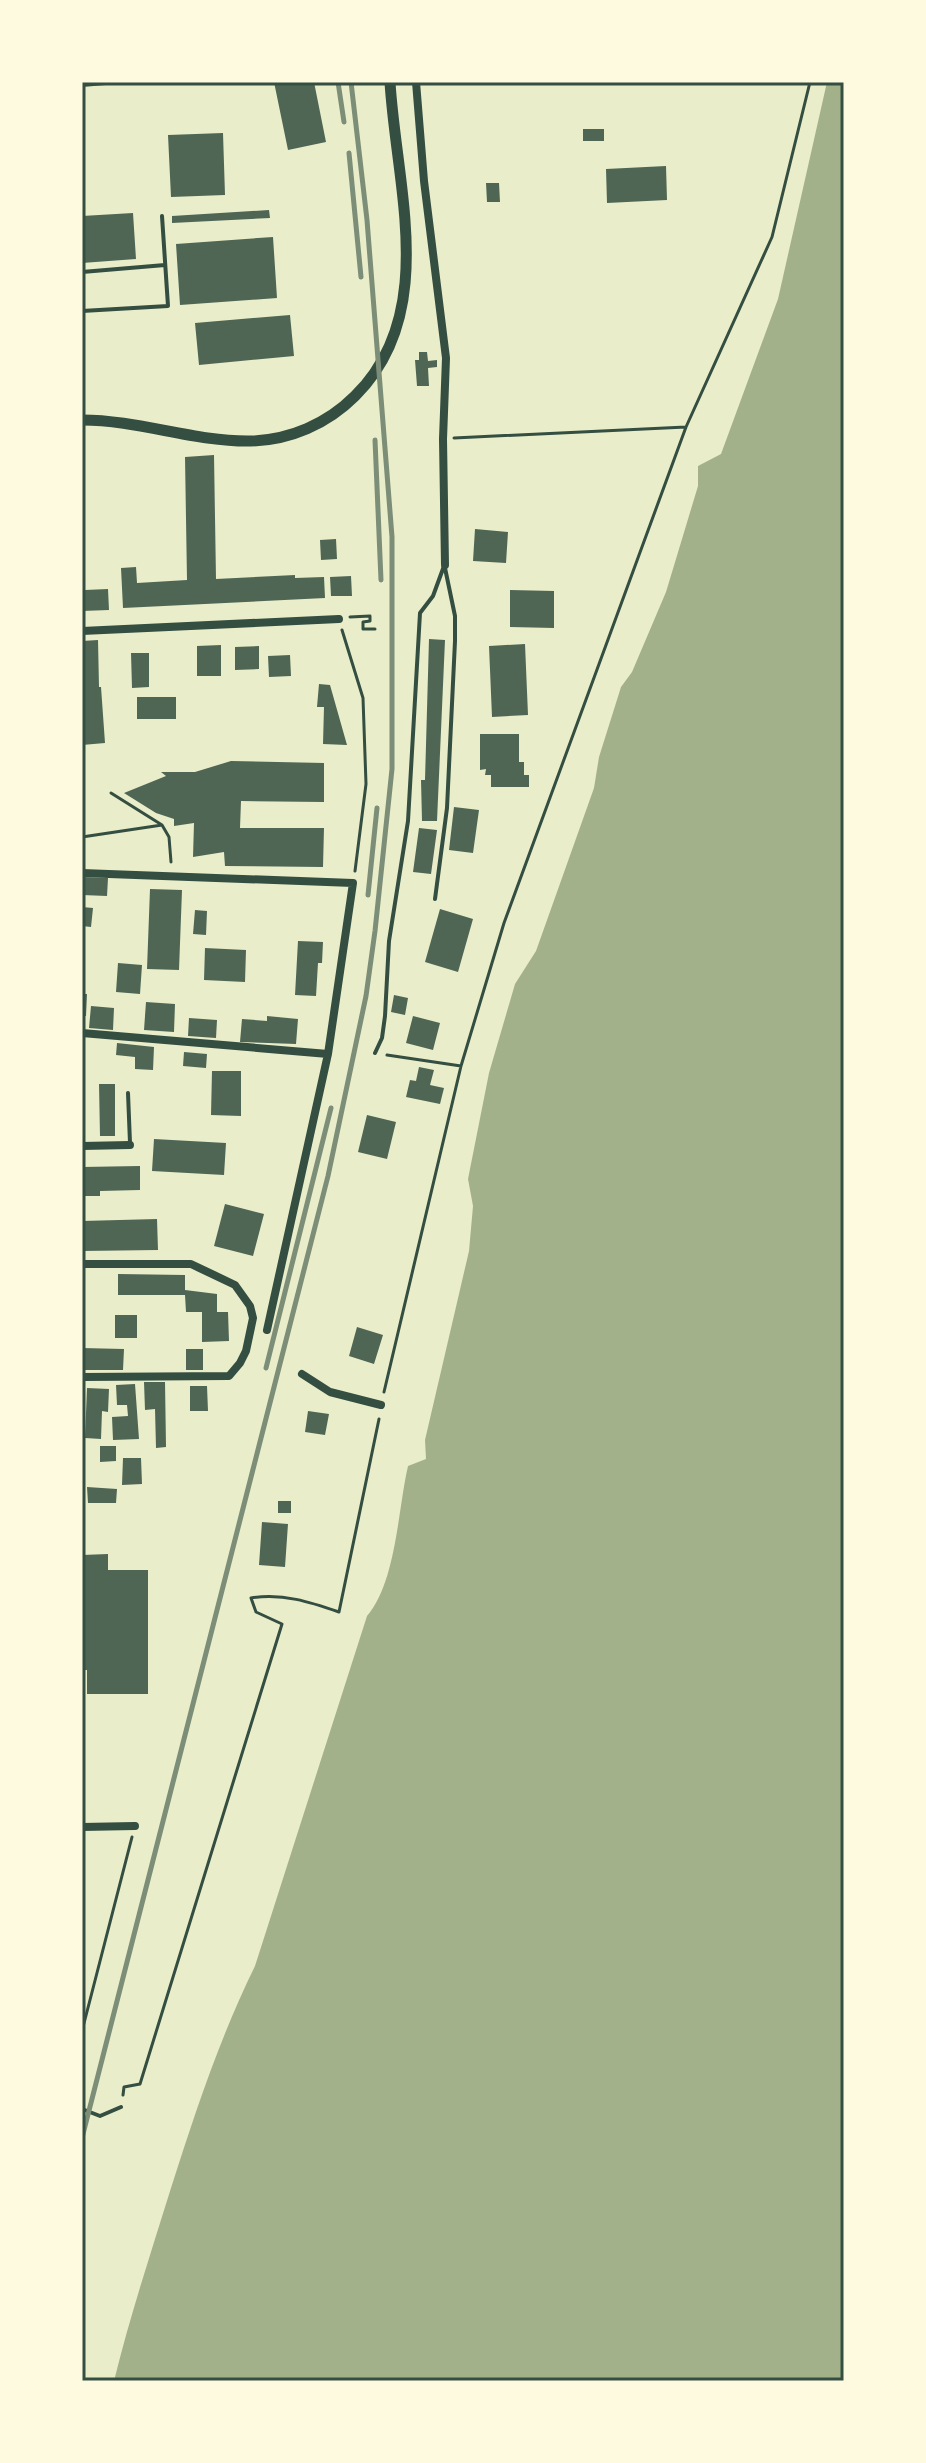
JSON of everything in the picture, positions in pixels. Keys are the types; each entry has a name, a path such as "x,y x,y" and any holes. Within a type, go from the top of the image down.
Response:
{"street":[{"path":"82,420 115,420 198,436 252,441 277,438 307,429 330,417 367,385 391,347 405,294 407,256 390,82"},
{"path":"416,82 424,181 446,358 443,439 445,565"},
{"path":"82,631 339,619"},
{"path":"82,873 353,883 328,1054 267,1330"},
{"path":"82,1033 328,1054"},
{"path":"82,1146 130,1145"},
{"path":"82,1264 191,1264 235,1285 250,1306 253,1318 246,1351 229,1376 82,1377"},
{"path":"302,1374 330,1392 381,1405"},
{"path":"82,1827 135,1826"}],"lane":[{"path":"82,85 117,82"},
{"path":"82,311 168,306 162,216"},
{"path":"82,272 165,265"},
{"path":"435,899 447,808 455,641 455,616 445,565"},
{"path":"375,1053 382,1038 385,1016 389,941 412,780 420,613 433,596 445,565"},
{"path":"128,1093 130,1145"},
{"path":"82,2109 100,2116 121,2107"}],"path":[{"path":"121,2107 124,2087 140,2084 282,1624 256,1612 251,1598 302,1599 339,1612 381,1405 461,1066 513,899 686,427 772,237 810,82"},
{"path":"443,439 686,427"},
{"path":"355,616 370,616 370,621 363,622 363,629 375,629"},
{"path":"339,619 363,698 366,784 353,883"},
{"path":"111,793 162,825 171,847 170,876"},
{"path":"82,837 162,825"},
{"path":"375,1053 461,1066"},
{"path":"82,2031 135,1826"}],"shaded area":[{"path":"827,82 844,82 844,2381 114,2381 189,2132 219,2048 255,1966 367,1616 384,1585 395,1545 408,1466 426,1459 425,1440 469,1251 473,1206 468,1179 489,1073 515,984 536,951 594,788 599,757 621,687 632,672 666,592 698,486 698,466 721,454 778,299"}],"building":[{"path":"274,82 314,82 326,142 288,150"},
{"path":"583,129 604,129 604,141 583,141"},
{"path":"223,133 225,195 171,197 168,135"},
{"path":"666,166 667,200 607,203 606,169"},
{"path":"486,183 499,183 500,202 487,202"},
{"path":"269,210 270,218 172,223 172,216"},
{"path":"133,213 136,259 82,263 82,216"},
{"path":"273,237 277,298 180,305 176,244"},
{"path":"290,315 294,356 199,365 195,323"},
{"path":"419,352 427,352 428,361 437,360 437,367 428,368 429,386 417,386 415,360 419,360"},
{"path":"214,455 216,579 295,575 295,578 324,577 325,598 123,608 121,568 136,567 137,583 187,580 185,457"},
{"path":"475,529 508,532 506,563 473,561"},
{"path":"336,539 337,559 321,560 320,540"},
{"path":"82,576 85,576 85,590 108,589 109,610 82,611"},
{"path":"351,576 352,596 331,596 330,577"},
{"path":"510,590 554,591 554,628 510,627"},
{"path":"429,639 445,640 437,821 422,821 421,780 425,780"},
{"path":"98,640 105,743 82,745 82,641"},
{"path":"525,644 528,715 492,717 489,646"},
{"path":"221,645 221,676 197,676 197,646"},
{"path":"259,646 259,669 235,670 235,647"},
{"path":"131,653 149,653 149,687 132,688"},
{"path":"290,655 291,676 269,677 268,656"},
{"path":"319,684 330,685 347,745 323,744 324,707 317,707"},
{"path":"137,697 176,697 176,719 137,719"},
{"path":"480,734 519,734 519,762 524,762 524,775 529,775 529,787 491,787 491,775 485,775 486,769 480,770"},
{"path":"231,761 324,763 324,802 241,801 240,828 324,828 323,867 225,866 224,852 193,857 194,823 174,826 174,819 156,813 124,793 166,776 161,772 195,772"},
{"path":"454,807 479,810 473,853 449,850"},
{"path":"419,828 437,830 431,874 413,872"},
{"path":"82,877 108,878 107,896 82,895"},
{"path":"150,889 182,890 179,970 147,969"},
{"path":"82,907 93,908 91,927 82,926"},
{"path":"440,909 473,919 458,972 425,962"},
{"path":"195,910 207,911 206,935 193,934"},
{"path":"298,941 323,942 316,996 295,995"},
{"path":"205,948 246,950 245,982 204,980"},
{"path":"118,963 142,965 140,994 116,992"},
{"path":"82,994 87,994 86,1016 82,1016"},
{"path":"394,995 408,998 405,1015 391,1012"},
{"path":"146,1002 175,1004 174,1032 144,1030"},
{"path":"91,1006 114,1008 113,1030 89,1028"},
{"path":"267,1016 298,1019 296,1044 240,1042 242,1019 267,1021"},
{"path":"413,1016 440,1023 433,1050 406,1043"},
{"path":"189,1018 217,1020 216,1038 188,1036"},
{"path":"117,1043 154,1047 153,1070 135,1069 135,1057 116,1055"},
{"path":"184,1052 207,1054 206,1068 183,1066"},
{"path":"419,1067 434,1070 430,1085 444,1088 440,1104 406,1097 410,1080 416,1081"},
{"path":"212,1071 241,1071 241,1116 211,1115"},
{"path":"99,1084 115,1084 115,1136 100,1136"},
{"path":"367,1115 396,1122 387,1159 358,1152"},
{"path":"154,1139 226,1143 224,1175 152,1171"},
{"path":"140,1166 140,1190 100,1191 100,1196 82,1196 82,1167"},
{"path":"225,1204 264,1214 253,1256 214,1246"},
{"path":"157,1219 158,1250 82,1251 82,1221"},
{"path":"118,1274 185,1275 185,1290 217,1294 217,1312 228,1312 229,1341 202,1342 202,1312 186,1312 185,1295 118,1295"},
{"path":"115,1315 137,1315 137,1338 115,1338"},
{"path":"357,1327 383,1335 374,1364 349,1356"},
{"path":"82,1348 124,1349 123,1370 82,1370"},
{"path":"186,1349 203,1349 203,1370 186,1370"},
{"path":"144,1382 165,1382 166,1447 156,1448 155,1409 145,1410"},
{"path":"135,1384 139,1439 113,1440 112,1417 128,1416 127,1405 117,1405 116,1385"},
{"path":"190,1386 207,1386 208,1411 190,1411"},
{"path":"87,1388 109,1389 108,1412 102,1411 101,1439 85,1438"},
{"path":"308,1411 329,1414 325,1435 305,1432"},
{"path":"100,1446 116,1446 116,1461 100,1462"},
{"path":"123,1458 141,1458 142,1484 122,1485"},
{"path":"87,1487 117,1489 116,1503 88,1503"},
{"path":"278,1501 291,1501 291,1513 278,1513"},
{"path":"262,1522 288,1524 285,1567 259,1565"},
{"path":"108,1554 108,1570 148,1570 148,1694 87,1694 87,1670 82,1670 82,1555"}],"railway":[{"path":"338,82 344,122"},
{"path":"82,2138 328,1176 366,996 375,931 392,769 392,537 367,220 351,82"},
{"path":"349,153 361,277"},
{"path":"375,440 381,580"},
{"path":"368,895 377,808"},
{"path":"266,1368 331,1108"}]}
